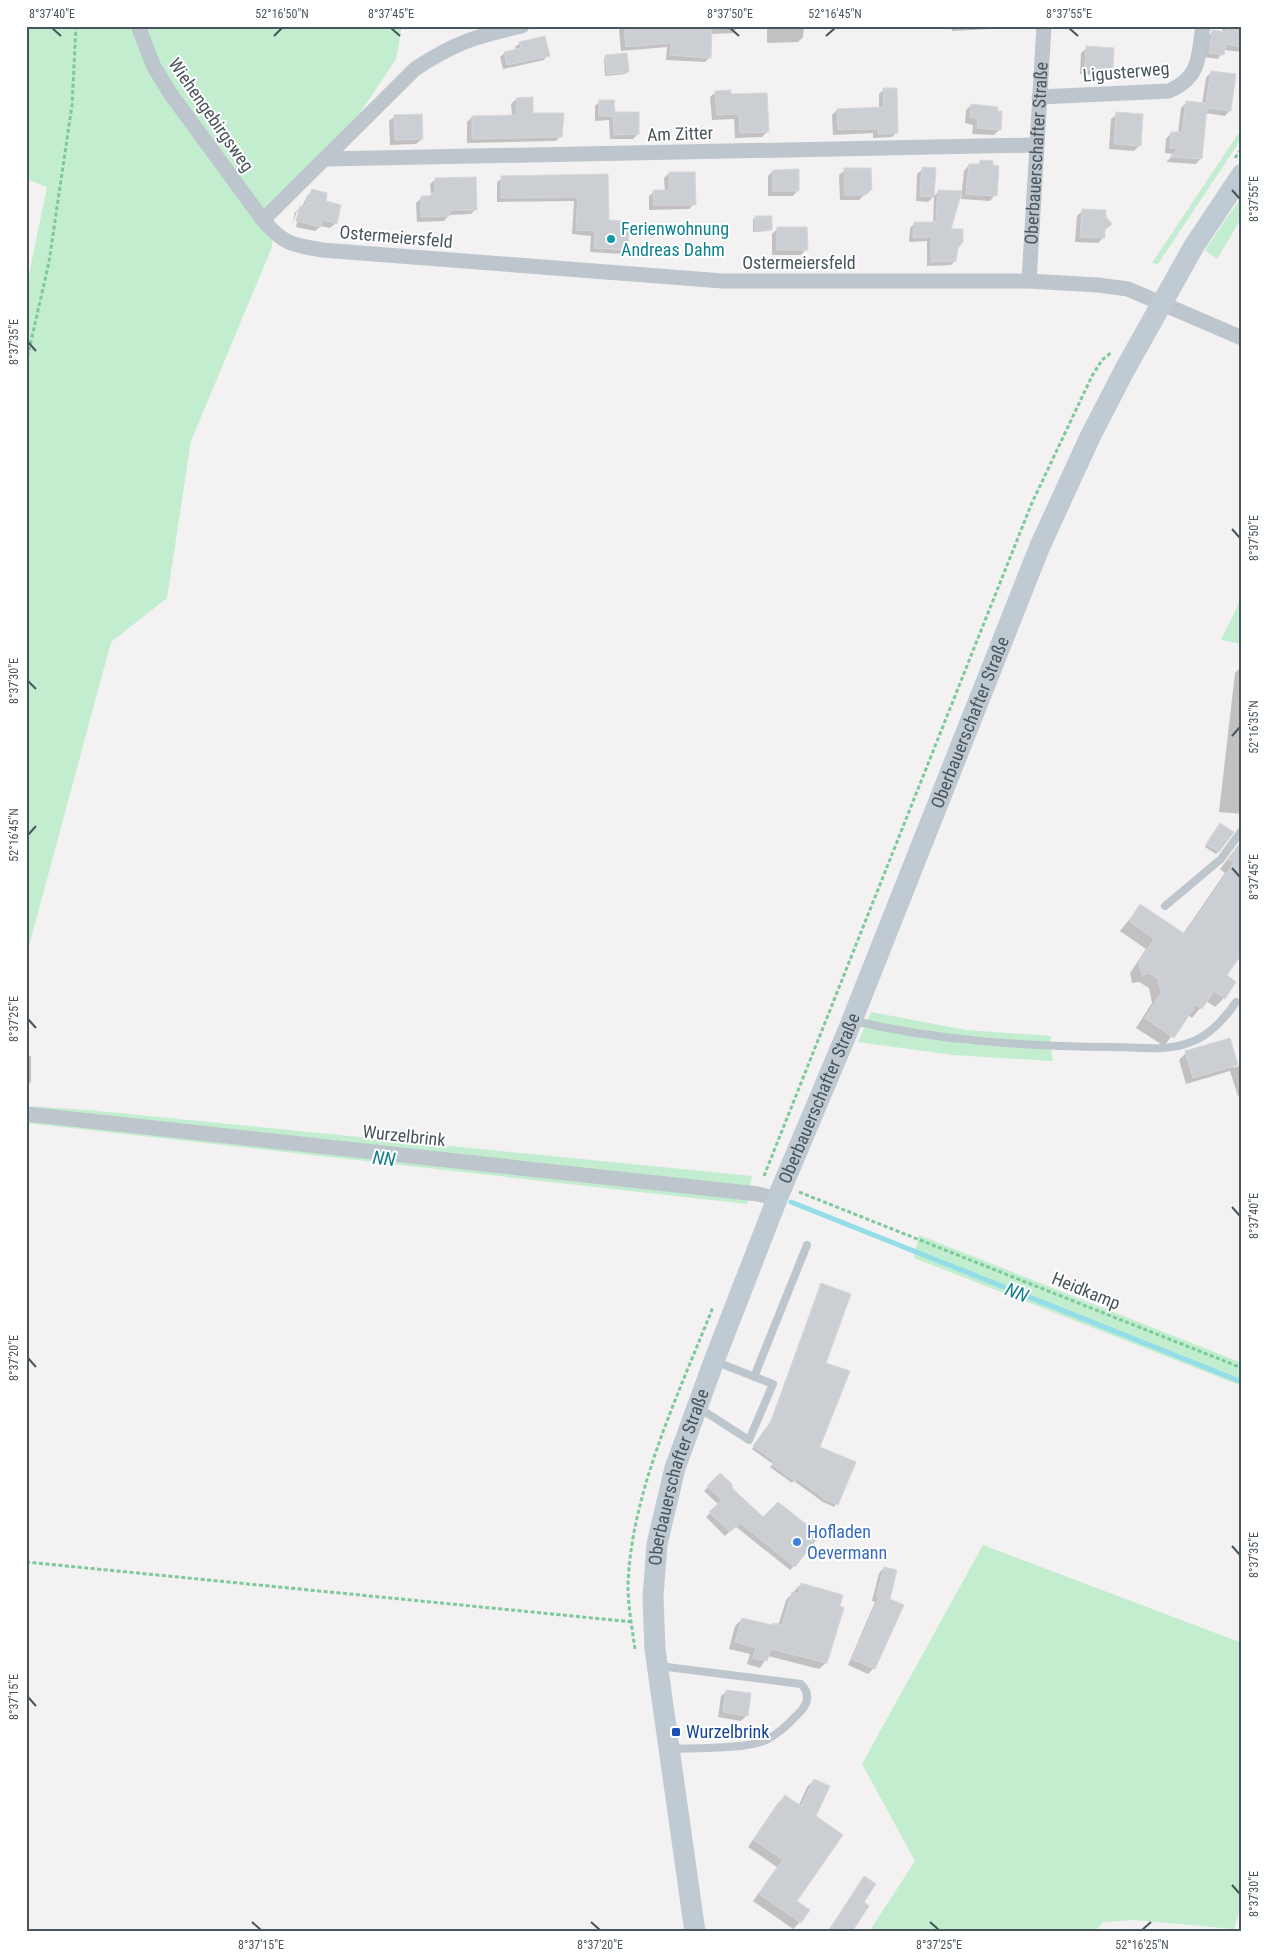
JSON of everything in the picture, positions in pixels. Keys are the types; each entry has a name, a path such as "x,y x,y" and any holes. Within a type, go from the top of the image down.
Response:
{"main road":[{"name":"Oberbauerschafter Straße","path":"695,1932 658,1666 654,1624 653,1597 657,1544 675,1468 714,1361 780,1192 852,1021 1040,546 1090,438 1162,303 1194,246 1242,174"}],"street":[{"name":"Wiehengebirgsweg","path":"138,26 154,67 170,93 263,220"},
{"path":"263,220 415,69 444,50 475,37 522,26"},
{"name":"Oberbauerschafter Straße","path":"1029,281 1044,26"},
{"name":"Ligusterweg","path":"1039,96 1169,91 1185,84 1197,66 1203,26"},
{"name":"Am Zitter","path":"325,159 1036,145"},
{"name":"Ostermeiersfeld","path":"263,220 279,238 291,245 322,250 723,281 1029,281 1128,289 1162,303"},
{"path":"1162,303 1242,338"},
{"name":"Wurzelbrink","path":"26,1114 758,1194 780,1192"}],"lane":[{"path":"1165,906 1221,859 1242,830"},
{"path":"852,1021 936,1037 993,1043 1052,1047 1165,1048 1192,1042 1208,1033 1236,1002"},
{"path":"754,1377 807,1245"},
{"path":"697,1407 749,1440 773,1384 714,1361"},
{"path":"658,1666 801,1684 805,1688 808,1698 806,1706 781,1732 754,1745 670,1750"}],"path":[{"path":"26,363 49,262 72,105 76,26"},
{"name":"Heidkamp","path":"780,1192 920,1239 1242,1368"},
{"path":"26,1562 654,1624"}],"green space":[{"path":"26,26 402,26 396,59 360,113 274,209 272,247 191,441 167,598 111,642 26,957 26,289 47,187 26,179"},
{"path":"1242,128 1242,138 1158,264 1152,263"},
{"path":"1242,196 1242,217 1217,259 1205,250"},
{"path":"1242,597 1242,644 1221,640"},
{"path":"871,1012 966,1030 1052,1036 1050,1041 1053,1061 953,1055 858,1042"},
{"path":"26,1106 88,1110 752,1176 747,1204 26,1123"},
{"path":"919,1235 1242,1363 1242,1386 914,1258"},
{"path":"983,1545 1242,1643 1242,1902 1234,1929 1134,1920 1104,1922 1094,1932 869,1932 915,1861 862,1764"}],"building":[{"path":"624,26 712,26 711,58 670,55 671,43 626,47"},
{"path":"1227,26 1242,26 1242,47 1226,44 1224,55 1209,53 1212,30 1226,32"},
{"path":"545,36 550,56 507,65 504,52 521,48 519,42"},
{"path":"1086,46 1114,48 1113,71 1085,69"},
{"path":"627,53 629,72 607,74 605,55"},
{"path":"1211,71 1236,74 1231,111 1207,108 1202,159 1170,157 1178,148 1170,148 1171,132 1182,132 1186,101 1206,103"},
{"path":"883,88 897,88 898,133 878,134 878,129 838,130 837,109 884,107"},
{"path":"731,90 731,94 767,93 769,132 740,133 739,114 717,115 715,91"},
{"path":"533,97 533,113 564,113 562,137 472,139 472,116 517,115 516,98"},
{"path":"599,100 614,100 615,112 639,112 639,134 614,135 613,116 599,116"},
{"path":"971,104 998,107 997,111 1002,111 1001,130 977,128 978,119 970,117"},
{"path":"1116,112 1143,114 1141,146 1114,144"},
{"path":"422,114 423,139 395,140 394,115"},
{"path":"980,160 993,161 993,165 999,166 997,196 966,194 969,164 980,164"},
{"path":"922,167 936,168 934,197 920,196"},
{"path":"844,168 871,168 872,189 866,195 845,195"},
{"path":"799,169 799,191 773,191 773,170"},
{"path":"669,172 695,172 696,205 654,205 653,190 669,190"},
{"path":"608,174 609,220 623,221 623,230 629,230 628,250 594,248 595,231 576,230 578,197 501,198 501,176"},
{"path":"476,177 477,210 450,210 450,216 421,217 421,196 431,196 431,193 435,193 435,178"},
{"path":"312,189 327,193 326,201 341,205 337,224 323,220 321,227 296,221 300,206 304,207"},
{"path":"938,190 962,191 951,229 963,229 963,242 958,248 956,261 931,262 931,237 913,238 914,222 936,222"},
{"path":"1082,209 1106,210 1106,217 1112,224 1105,230 1105,238 1080,237"},
{"path":"755,216 772,216 772,230 755,230"},
{"path":"777,227 807,227 808,250 777,250"},
{"path":"1220,823 1234,832 1219,852 1206,844"},
{"path":"1242,840 1242,954 1227,975 1236,982 1225,999 1214,991 1202,1009 1196,1005 1174,1038 1145,1018 1161,993 1158,979 1149,973 1142,975 1139,962 1154,939 1129,921 1140,904 1185,934 1234,863 1228,859"},
{"path":"1230,1038 1238,1065 1193,1078 1185,1051"},
{"path":"821,1283 851,1294 826,1363 850,1371 820,1447 856,1462 838,1505 826,1500 797,1479 795,1481 772,1465 774,1461 753,1446 771,1421"},
{"path":"720,1473 732,1484 732,1488 763,1517 778,1502 820,1535 795,1567 740,1523 730,1532 709,1512 722,1500 707,1486"},
{"path":"884,1567 897,1570 890,1599 904,1605 875,1669 852,1659 879,1597 876,1596"},
{"path":"801,1583 843,1595 840,1606 844,1608 827,1663 771,1649 767,1661 753,1658 756,1648 735,1642 742,1618 772,1625 773,1623 782,1625 792,1592 798,1594"},
{"path":"726,1690 751,1693 748,1716 723,1712"},
{"path":"814,1779 830,1786 816,1816 843,1835 797,1901 810,1910 801,1923 759,1894 783,1860 754,1840 785,1795 801,1806"},
{"path":"864,1876 876,1884 864,1902 869,1906 852,1932 828,1932"}],"waterway":[{"name":"NN","path":"791,1202 1242,1382"}],"place":[{"name":"Ferienwohnung Andreas Dahm","path":"611,239"},
{"name":"Hofladen Oevermann","path":"797,1542"},
{"name":"Wurzelbrink","path":"676,1732"}]}
